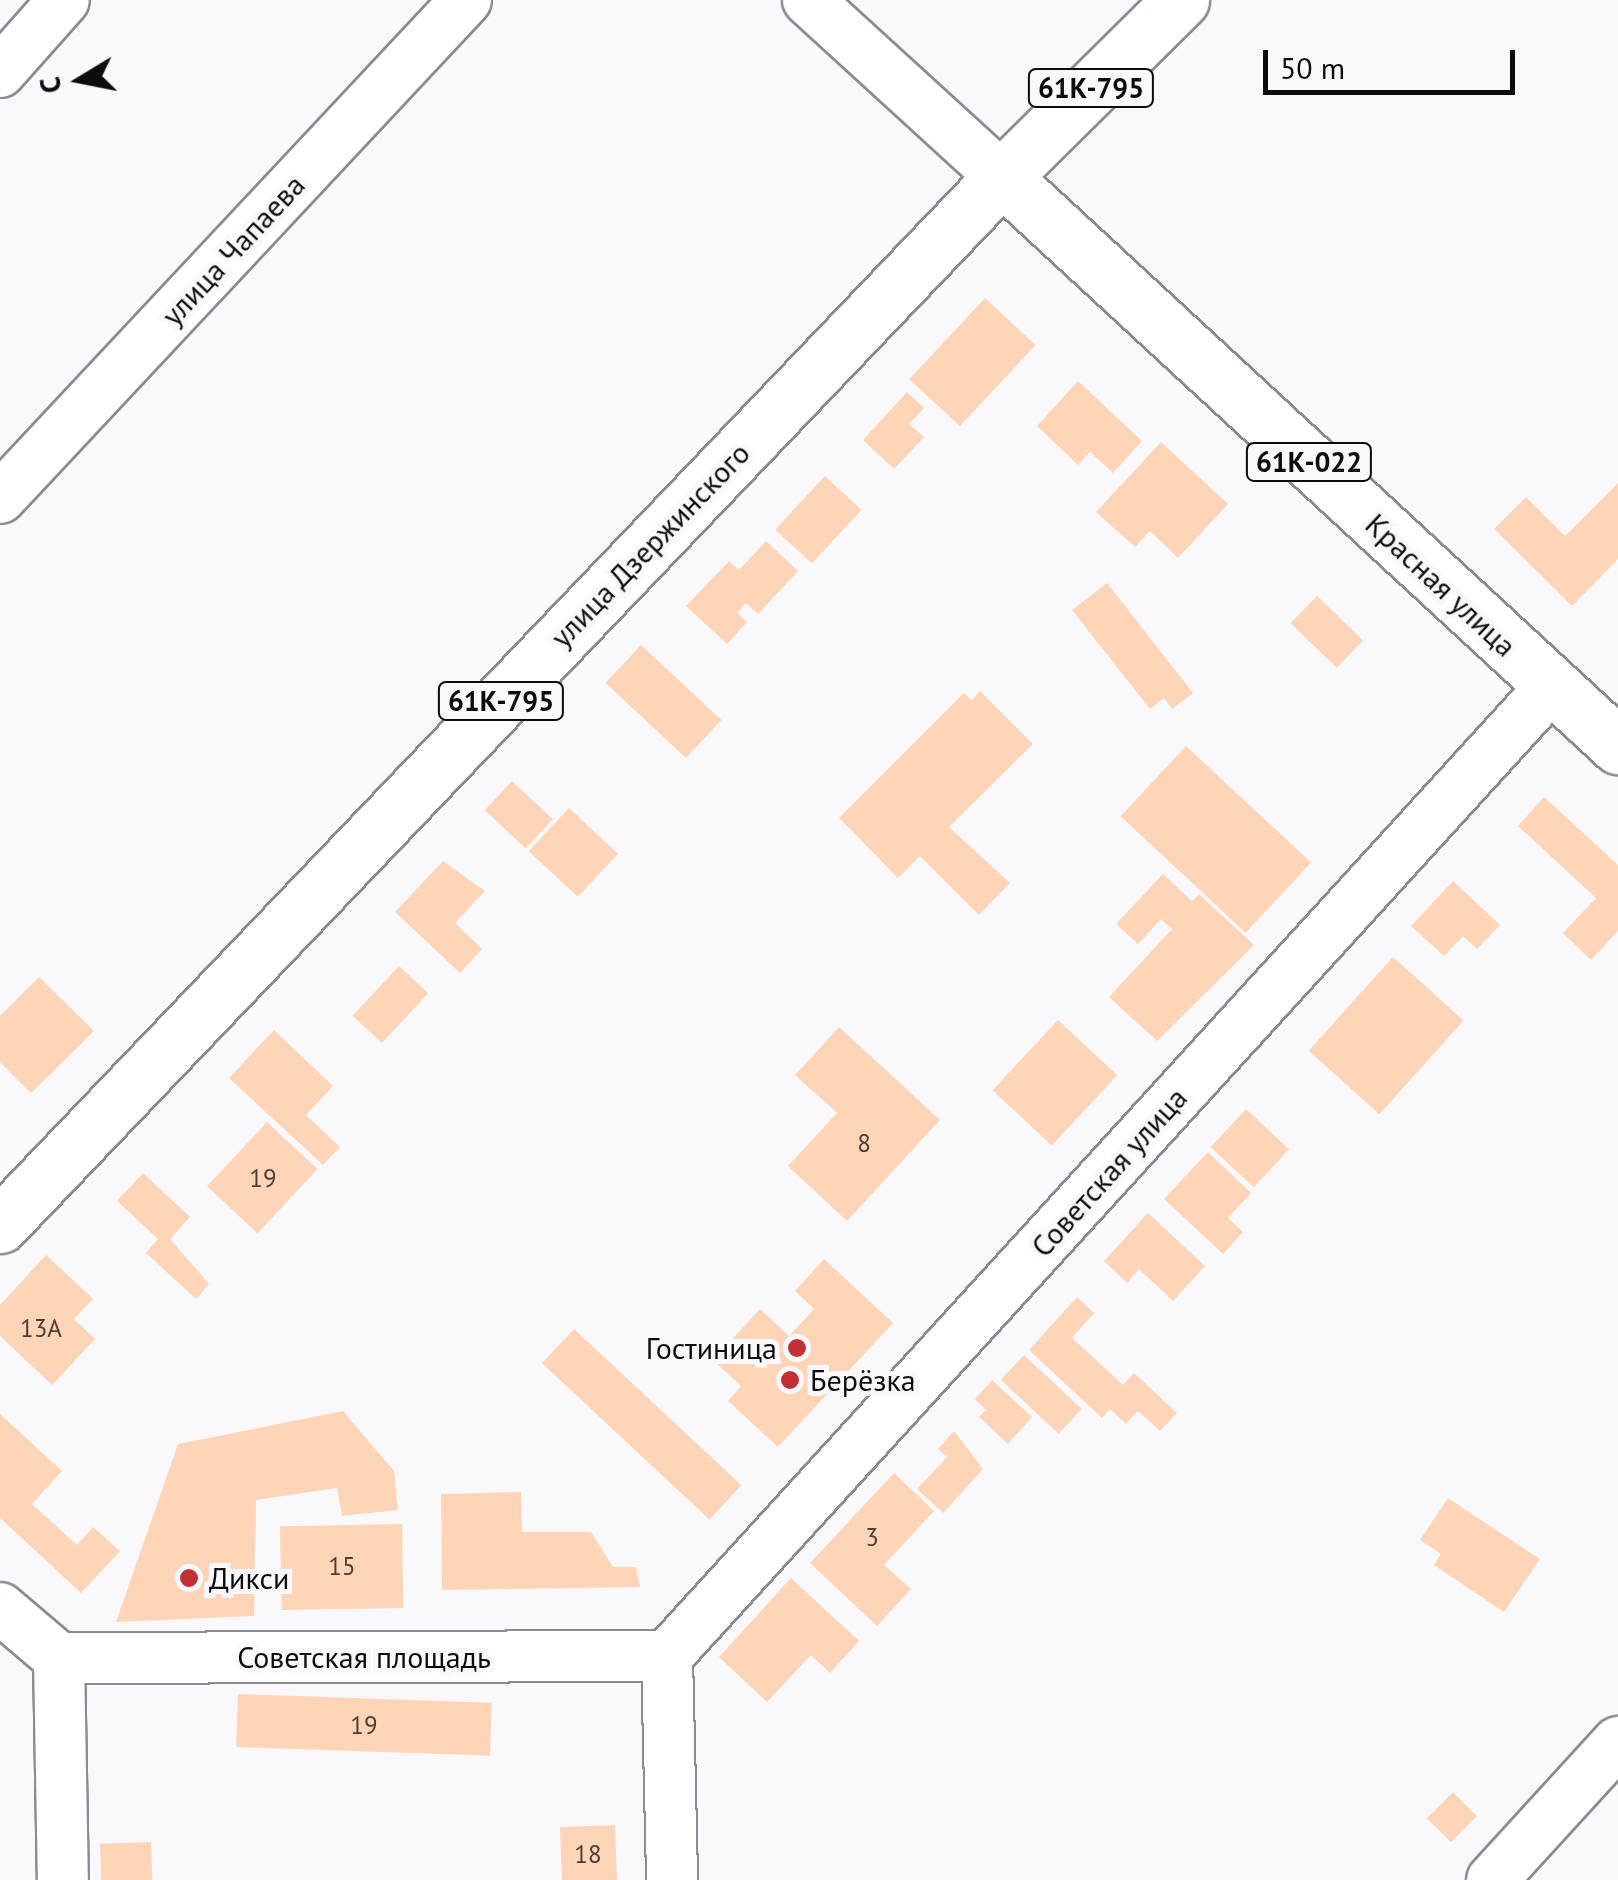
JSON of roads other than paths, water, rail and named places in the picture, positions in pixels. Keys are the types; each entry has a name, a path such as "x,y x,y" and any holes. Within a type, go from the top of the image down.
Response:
{"main road":[{"name":"улица Дзержинского","path":"0,1225 1002,177 1181,0"},
{"name":"Красная улица","path":"1002,177 1618,746"}],"street":[{"path":"0,72 64,0"},
{"name":"улица Чапаева","path":"0,498 466,0"},
{"path":"808,0 1002,177"},
{"name":"Советская улица","path":"667,1656 1551,687"},
{"path":"0,1608 59,1658 63,1880"},
{"path":"667,1656 672,1880"},
{"name":"Советская площадь","path":"59,1658 667,1656"},
{"path":"1492,1880 1618,1742"}],"place":[{"name":"Гостиница","path":"797,1348"},
{"name":"Берёзка","path":"790,1380"},
{"name":"Дикси","path":"189,1578"}]}
